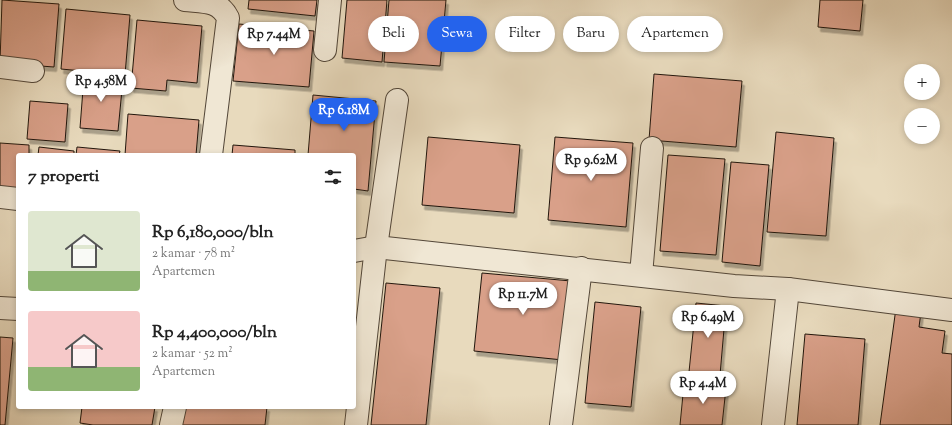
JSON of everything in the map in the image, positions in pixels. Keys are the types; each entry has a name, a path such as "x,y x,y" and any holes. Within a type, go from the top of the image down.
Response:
{"street":[{"path":"185,0 213,3 223,8 228,18 211,153"},
{"path":"325,50 330,0"},
{"path":"0,67 33,71"},
{"path":"356,425 376,247 397,100"},
{"path":"641,275 652,148"},
{"path":"0,197 16,199"},
{"path":"356,251 376,247 581,268 734,286 788,289 952,310"},
{"path":"561,425 581,268"},
{"path":"773,425 788,289"},
{"path":"0,308 16,309"},
{"path":"171,425 175,409"}],"building":[{"path":"2,0 59,4 54,67 0,63"},
{"path":"249,0 317,0 315,16 248,9"},
{"path":"347,0 387,0 386,16 368,16 368,52 383,52 382,62 342,58"},
{"path":"389,0 446,0 445,16 427,16 427,52 441,52 440,66 384,62 385,52 419,52 419,16 388,16"},
{"path":"820,0 863,0 860,31 818,27"},
{"path":"66,9 130,15 125,75 61,69"},
{"path":"137,20 202,26 197,83 167,80 166,91 131,88"},
{"path":"239,24 314,31 309,87 233,81"},
{"path":"654,74 742,81 736,147 649,140"},
{"path":"84,76 123,79 118,131 80,128"},
{"path":"313,95 376,101 368,191 356,189 356,153 308,153"},
{"path":"30,101 68,104 65,142 27,139"},
{"path":"128,114 199,120 196,153 125,153"},
{"path":"776,132 834,138 826,236 767,232"},
{"path":"428,137 520,145 514,213 422,205"},
{"path":"555,137 633,143 626,227 548,220"},
{"path":"0,143 29,145 29,153 16,153 16,194 0,192"},
{"path":"233,145 295,150 295,153 232,153"},
{"path":"39,147 74,151 74,153 38,153"},
{"path":"77,147 120,151 120,153 76,153"},
{"path":"668,155 725,159 716,255 660,251"},
{"path":"731,162 769,165 760,266 722,262"},
{"path":"482,273 571,281 563,360 474,351"},
{"path":"386,283 440,288 426,425 371,425"},
{"path":"595,302 641,307 631,407 585,403"},
{"path":"696,303 726,306 720,375 689,372"},
{"path":"896,308 921,312 919,327 945,331 942,353 952,354 952,425 880,425"},
{"path":"805,334 865,339 858,425 797,425"},
{"path":"0,337 13,338 5,425 0,425"},
{"path":"684,384 726,388 722,425 680,425"},
{"path":"82,409 155,409 152,425 93,425 80,423"},
{"path":"183,409 267,409 265,425 181,425"}]}
